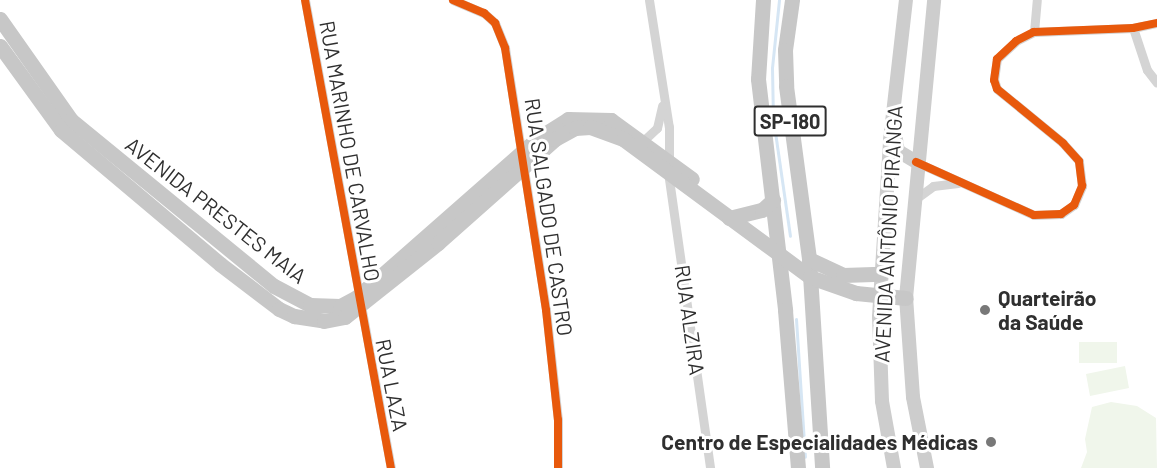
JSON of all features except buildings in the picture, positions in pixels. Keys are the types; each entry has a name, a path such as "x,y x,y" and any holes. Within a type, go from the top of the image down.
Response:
{"main road":[{"name":"SP-180","path":"763,0 758,79 779,256 798,468"},
{"name":"SP-180","path":"792,0 785,51 786,86 809,259 822,468"},
{"name":"AVENIDA ANTÔNIO PIRANGA","path":"894,468 882,401 880,296 895,98 906,0"},
{"name":"AVENIDA ANTÔNIO PIRANGA","path":"927,468 913,397 906,298 916,162 934,0"},
{"name":"AVENIDA PRESTES MAIA","path":"0,19 71,120 274,286 310,305 340,306 358,302"},
{"name":"AVENIDA PRESTES MAIA","path":"0,46 61,130 279,309 324,321 345,317 358,302 524,159 556,124 578,117 612,120 643,141 664,165"},
{"path":"895,98 897,146 904,157 916,162"},
{"name":"AVENIDA PRESTES MAIA","path":"524,159 565,133 590,128 612,132 664,165 691,178 699,192 729,218 810,277 839,289 906,298"},
{"path":"729,218 762,210 773,200"},
{"path":"779,256 795,252 807,242"},
{"path":"809,259 843,275 881,274"}],"street":[{"name":"RUA MARINHO DE CARVALHO","path":"305,0 340,180 358,302"},
{"name":"RUA SALGADO DE CASTRO","path":"453,0 484,13 501,34 524,159 554,384 558,468"},
{"name":"RUA ALZIRA","path":"649,0 662,104 669,127 664,165 710,468"},
{"path":"1034,32 1037,0"},
{"path":"916,162 1034,215 1061,214 1074,205 1082,186 1081,169 1075,153 1008,101 994,80 997,59 1004,50 1034,32 1133,28 1157,23"},
{"path":"1133,28 1147,70 1157,83"},
{"name":"RUA ALZIRA","path":"643,141 657,128 662,104"},
{"path":"913,201 933,186 961,183"},
{"name":"RUA LAZA","path":"358,302 391,468"}],"shaded area":[{"path":"1079,342 1117,342 1117,363 1079,363"},
{"path":"1125,366 1129,388 1090,396 1086,374"},
{"path":"1111,402 1137,406 1156,418 1157,468 1081,468 1087,452 1085,439 1092,407"}],"waterway":[{"path":"779,0 772,68 773,118 790,236"},
{"path":"796,319 805,457"}],"cycle path":[{"path":"305,0 391,468"},
{"path":"453,0 484,13 495,23 505,48 546,310 558,420 558,468"},
{"path":"916,162 1034,215 1061,214 1074,205 1082,186 1079,161 1063,143 997,89 994,80 997,59 1016,41 1034,32 1133,28 1157,23"}],"place":[{"name":"Quarteirão da Saúde","path":"985,310"},
{"name":"Centro de Especialidades Médicas","path":"991,442"}]}
